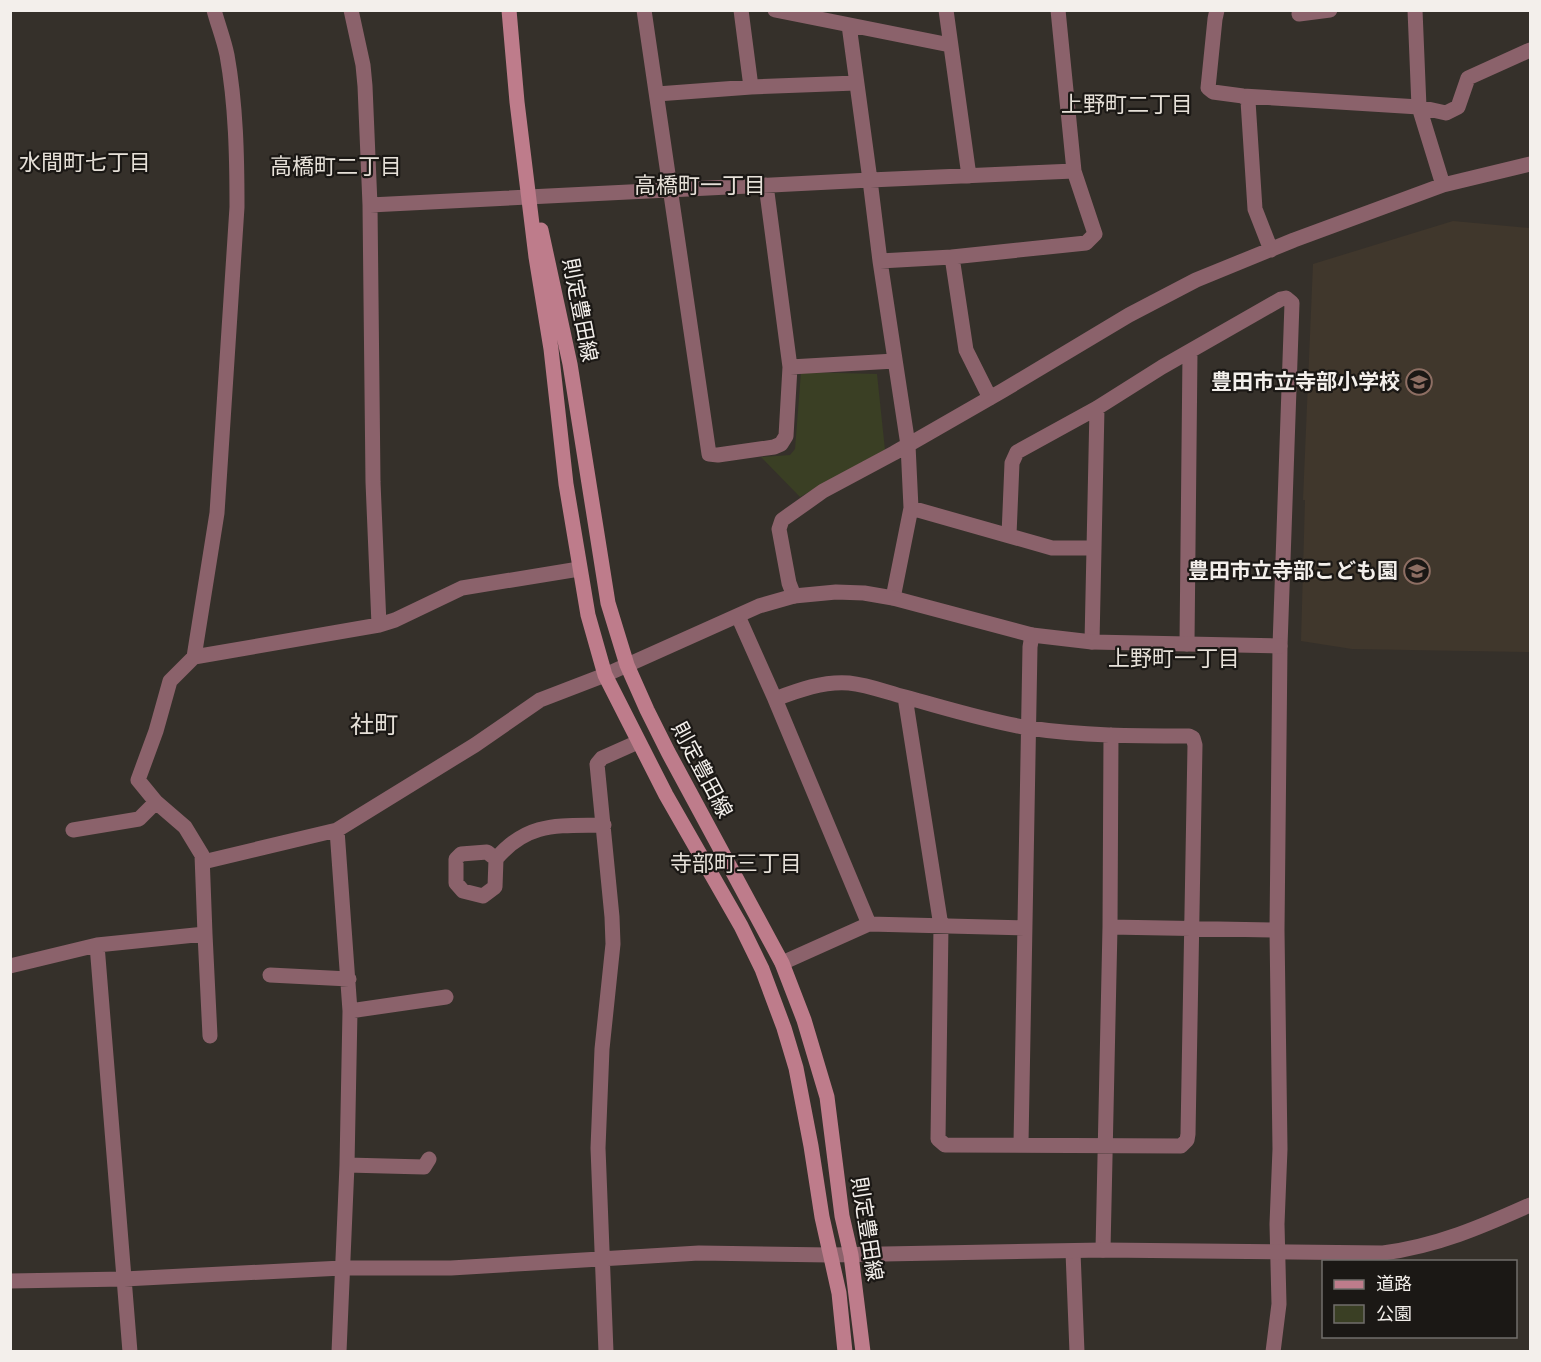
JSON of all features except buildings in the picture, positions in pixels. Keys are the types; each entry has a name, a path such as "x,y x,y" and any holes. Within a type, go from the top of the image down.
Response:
{"main road":[{"name":"則定豊田線","path":"509,10 517,102 566,484 588,615 605,675 638,742 741,926 762,969 784,1028 796,1068 839,1293 845,1352"},
{"name":"則定豊田線","path":"531,198 542,230 553,277 585,454 608,603 627,665 668,753 782,963 804,1020 827,1097 842,1216 851,1255 864,1352"}],"street":[{"path":"194,657 217,513 237,207 233,104 226,53 214,10"},
{"path":"351,10 363,65 370,205 372,482 379,625"},
{"path":"644,10 709,454 774,447 781,444 786,436 790,367 766,185"},
{"path":"741,10 752,87"},
{"path":"775,10 950,45"},
{"path":"946,10 969,176"},
{"path":"880,261 952,257 1086,243 1095,234 1085,210 1074,171 1058,10"},
{"path":"1217,10 1208,88 1214,92 1243,96 1419,108 1446,113 1458,107 1468,78 1530,50"},
{"path":"1299,14 1330,10"},
{"path":"1414,10 1419,108 1443,185"},
{"path":"849,25 880,261 908,445 911,507 893,598"},
{"path":"657,94 856,83"},
{"path":"1243,96 1248,102 1255,209 1271,250"},
{"path":"794,596 789,583 779,529 782,520 823,491 990,398 1129,315 1196,280 1294,240 1443,185 1530,164"},
{"path":"370,205 1074,171"},
{"path":"952,257 966,350 990,398"},
{"path":"1009,535 1013,458 1017,452 1097,408 1281,299 1286,298 1292,303 1280,646 1277,930 1280,1149 1279,1304 1273,1352"},
{"path":"1187,644 1190,352"},
{"path":"790,367 895,361"},
{"path":"1092,642 1092,549 1097,408"},
{"path":"911,507 1052,548 1092,549"},
{"path":"210,1036 202,855 185,827 156,802 138,780 156,731 170,681 194,657 379,625 395,620 462,588 579,569"},
{"path":"203,862 337,830 475,745 540,700 605,675 759,606 794,596 854,592 893,598 1032,635 1092,642 1280,646"},
{"path":"738,616 869,924"},
{"path":"1021,1144 1032,635"},
{"path":"775,699 809,687 849,683 1029,728 1111,735 1189,736 1193,738 1195,742 1186,1140 1181,1146 945,1144 938,1138 941,926 904,697"},
{"path":"1103,1250 1110,927 1111,735"},
{"path":"606,1352 598,1148 602,1049 613,944 597,764 602,758 638,742"},
{"path":"74,830 139,819 156,802"},
{"path":"496,859 519,837 538,828 604,825"},
{"path":"337,830 350,1011 347,1166 339,1352"},
{"path":"782,963 869,924 1024,928"},
{"path":"1110,927 1277,930"},
{"path":"10,966 97,945 205,933"},
{"path":"97,945 130,1352"},
{"path":"270,975 349,979"},
{"path":"350,1011 446,997"},
{"path":"347,1166 424,1167 429,1159"},
{"path":"10,1281 124,1279 342,1268 452,1268 699,1253 851,1255 1103,1250 1383,1253 1408,1250 1464,1234 1530,1205"},
{"path":"1074,1252 1077,1352"}],"shaded area":[{"name":"豊田市立寺部小学校","path":"1453,221 1530,228 1530,652 1352,649 1301,641 1305,500 1303,500 1313,264"}],"green space":[{"path":"801,372 877,374 885,450 800,497 761,457 790,455 795,449"}],"place":[{"name":"豊田市立寺部小学校","path":"1419,382"},
{"name":"豊田市立寺部こども園","path":"1417,571"}],"district":[{"name":"上野町二丁目","path":"1127,104"},
{"name":"水間町七丁目","path":"85,162"},
{"name":"高橋町二丁目","path":"336,166"},
{"name":"高橋町一丁目","path":"700,185"},
{"name":"上野町一丁目","path":"1174,658"},
{"name":"社町","path":"374,725"},
{"name":"寺部町三丁目","path":"736,863"}]}
